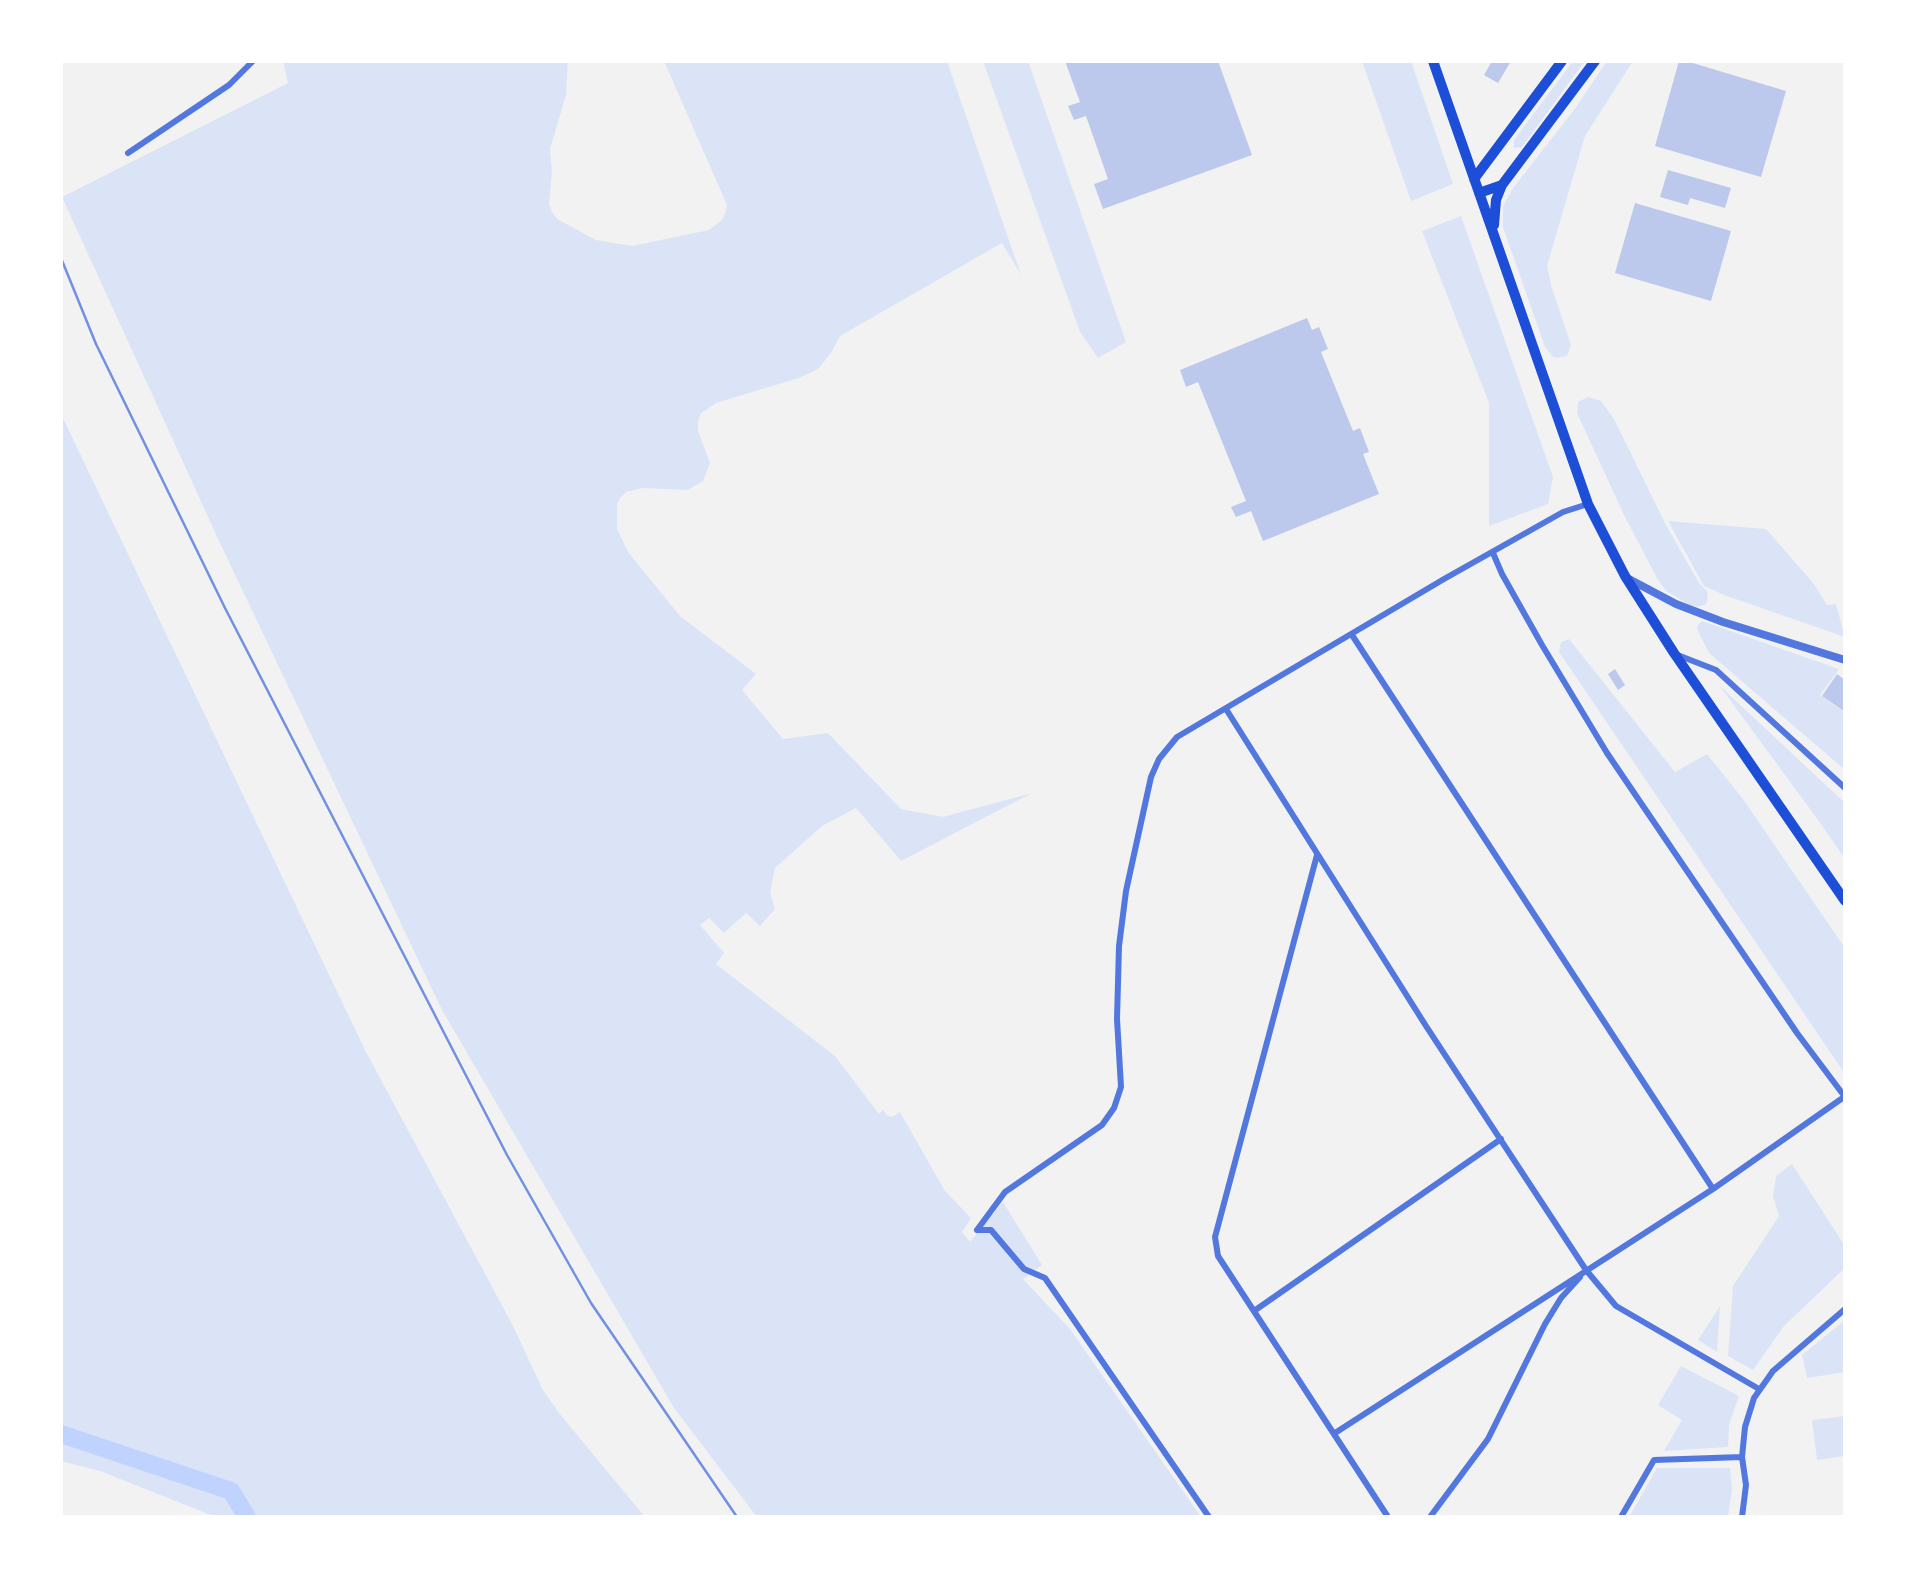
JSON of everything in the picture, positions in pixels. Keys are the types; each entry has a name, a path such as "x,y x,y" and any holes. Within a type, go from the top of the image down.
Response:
{"main road":[{"path":"1433,61 1588,504 1625,576 1674,653 1845,901"},
{"path":"1474,179 1562,61"},
{"path":"1494,235 1496,200 1502,185 1566,104 1595,61"},
{"path":"1479,193 1502,185"}],"street":[{"path":"128,153 229,85 253,61"},
{"path":"1209,1517 1045,1278 1024,1269 991,1230 977,1230 1005,1192 1102,1125 1114,1108 1121,1087 1117,1019 1119,946 1126,891 1151,777 1159,759 1177,737 1444,579 1563,512 1588,504"},
{"path":"1335,1433 1713,1189 1844,1097 1797,1033 1607,753 1542,645 1493,553"},
{"path":"1625,576 1676,604 1845,660"},
{"path":"1352,635 1713,1189"},
{"path":"1674,653 1716,670 1845,788"},
{"path":"1226,709 1317,856 1586,1270 1616,1306 1759,1389"},
{"path":"1317,856 1215,1237 1218,1256 1388,1517"},
{"path":"1254,1311 1501,1139"},
{"path":"1430,1517 1488,1439 1545,1324 1561,1298 1586,1270"},
{"path":"1742,1517 1746,1485 1742,1457 1747,1419 1759,1389 1773,1371 1845,1309"},
{"path":"1622,1517 1654,1460 1742,1457"}],"shaded area":[{"path":"283,61 568,61 566,95 550,149 552,171 549,204 557,219 596,240 632,246 709,230 722,220 726,211 727,205 664,61 947,61 1021,275 1002,243 840,336 818,369 799,378 716,403 701,413 698,422 698,431 710,463 703,481 688,490 642,488 626,492 617,506 617,529 628,552 680,616 756,674 742,690 783,739 828,733 901,809 943,817 1032,793 901,861 856,808 822,826 775,868 770,892 775,909 760,926 746,913 724,933 709,918 700,925 724,953 716,964 835,1056 879,1114 883,1110 892,1117 900,1112 945,1191 971,1218 962,1232 970,1242 1003,1202 1042,1265 1023,1279 1070,1329 1201,1517 757,1517 674,1408 442,1010 219,541 62,197 288,83"},
{"path":"983,61 1028,61 1126,342 1098,358 1080,332"},
{"path":"1362,61 1411,61 1453,184 1411,201"},
{"path":"1573,61 1585,61 1522,147 1514,148 1514,140"},
{"path":"1607,61 1633,61 1585,136 1547,266 1571,345 1567,356 1557,358 1545,347 1503,227 1503,206 1513,188 1574,110"},
{"path":"1461,216 1553,477 1548,504 1489,526 1489,403 1422,231"},
{"path":"1588,397 1601,401 1614,419 1666,525 1699,583 1707,591 1706,604 1698,607 1688,604 1666,591 1658,580 1624,515 1577,413 1578,402"},
{"path":"61,414 365,1050 512,1324 543,1390 645,1517 216,1517 100,1471 61,1461"},
{"path":"1668,521 1766,529 1814,584 1827,605 1836,604 1845,637 1704,586"},
{"path":"1702,621 1839,669 1820,695 1845,713 1845,770 1709,653 1698,631 1697,626"},
{"path":"1569,639 1675,772 1707,754 1743,799 1845,948 1845,1074 1559,652 1561,642"},
{"path":"1719,685 1845,803 1845,859 1821,824"},
{"path":"1792,1164 1845,1246 1845,1268 1784,1326 1753,1370 1728,1356 1733,1286 1779,1216 1773,1196 1776,1176"},
{"path":"1720,1306 1717,1352 1698,1340"},
{"path":"1845,1320 1845,1372 1807,1378 1802,1355"},
{"path":"1681,1366 1739,1396 1729,1425 1728,1447 1664,1451 1682,1420 1658,1405"},
{"path":"1845,1416 1845,1456 1817,1460 1812,1420"},
{"path":"1657,1468 1730,1468 1732,1489 1728,1517 1629,1517"}],"building":[{"path":"1065,61 1218,61 1252,155 1103,209 1094,184 1108,179 1086,116 1074,120 1068,106 1080,102"},
{"path":"1492,61 1511,61 1498,83 1484,75"},
{"path":"1679,61 1786,91 1761,177 1655,146"},
{"path":"1668,170 1731,188 1725,208 1690,198 1688,205 1660,197"},
{"path":"1635,203 1731,231 1711,301 1615,273"},
{"path":"1307,318 1312,330 1319,327 1328,349 1321,352 1353,431 1360,428 1369,452 1363,454 1379,494 1263,541 1251,511 1236,517 1231,507 1246,501 1198,382 1186,387 1180,370"},
{"path":"1615,669 1625,685 1618,690 1608,674"},
{"path":"1837,674 1845,680 1845,712 1822,696"}],"waterway":[{"path":"61,1434 231,1491 247,1517"}],"railway":[{"path":"61,258 96,344 225,608 507,1155 591,1303 737,1517"}]}
